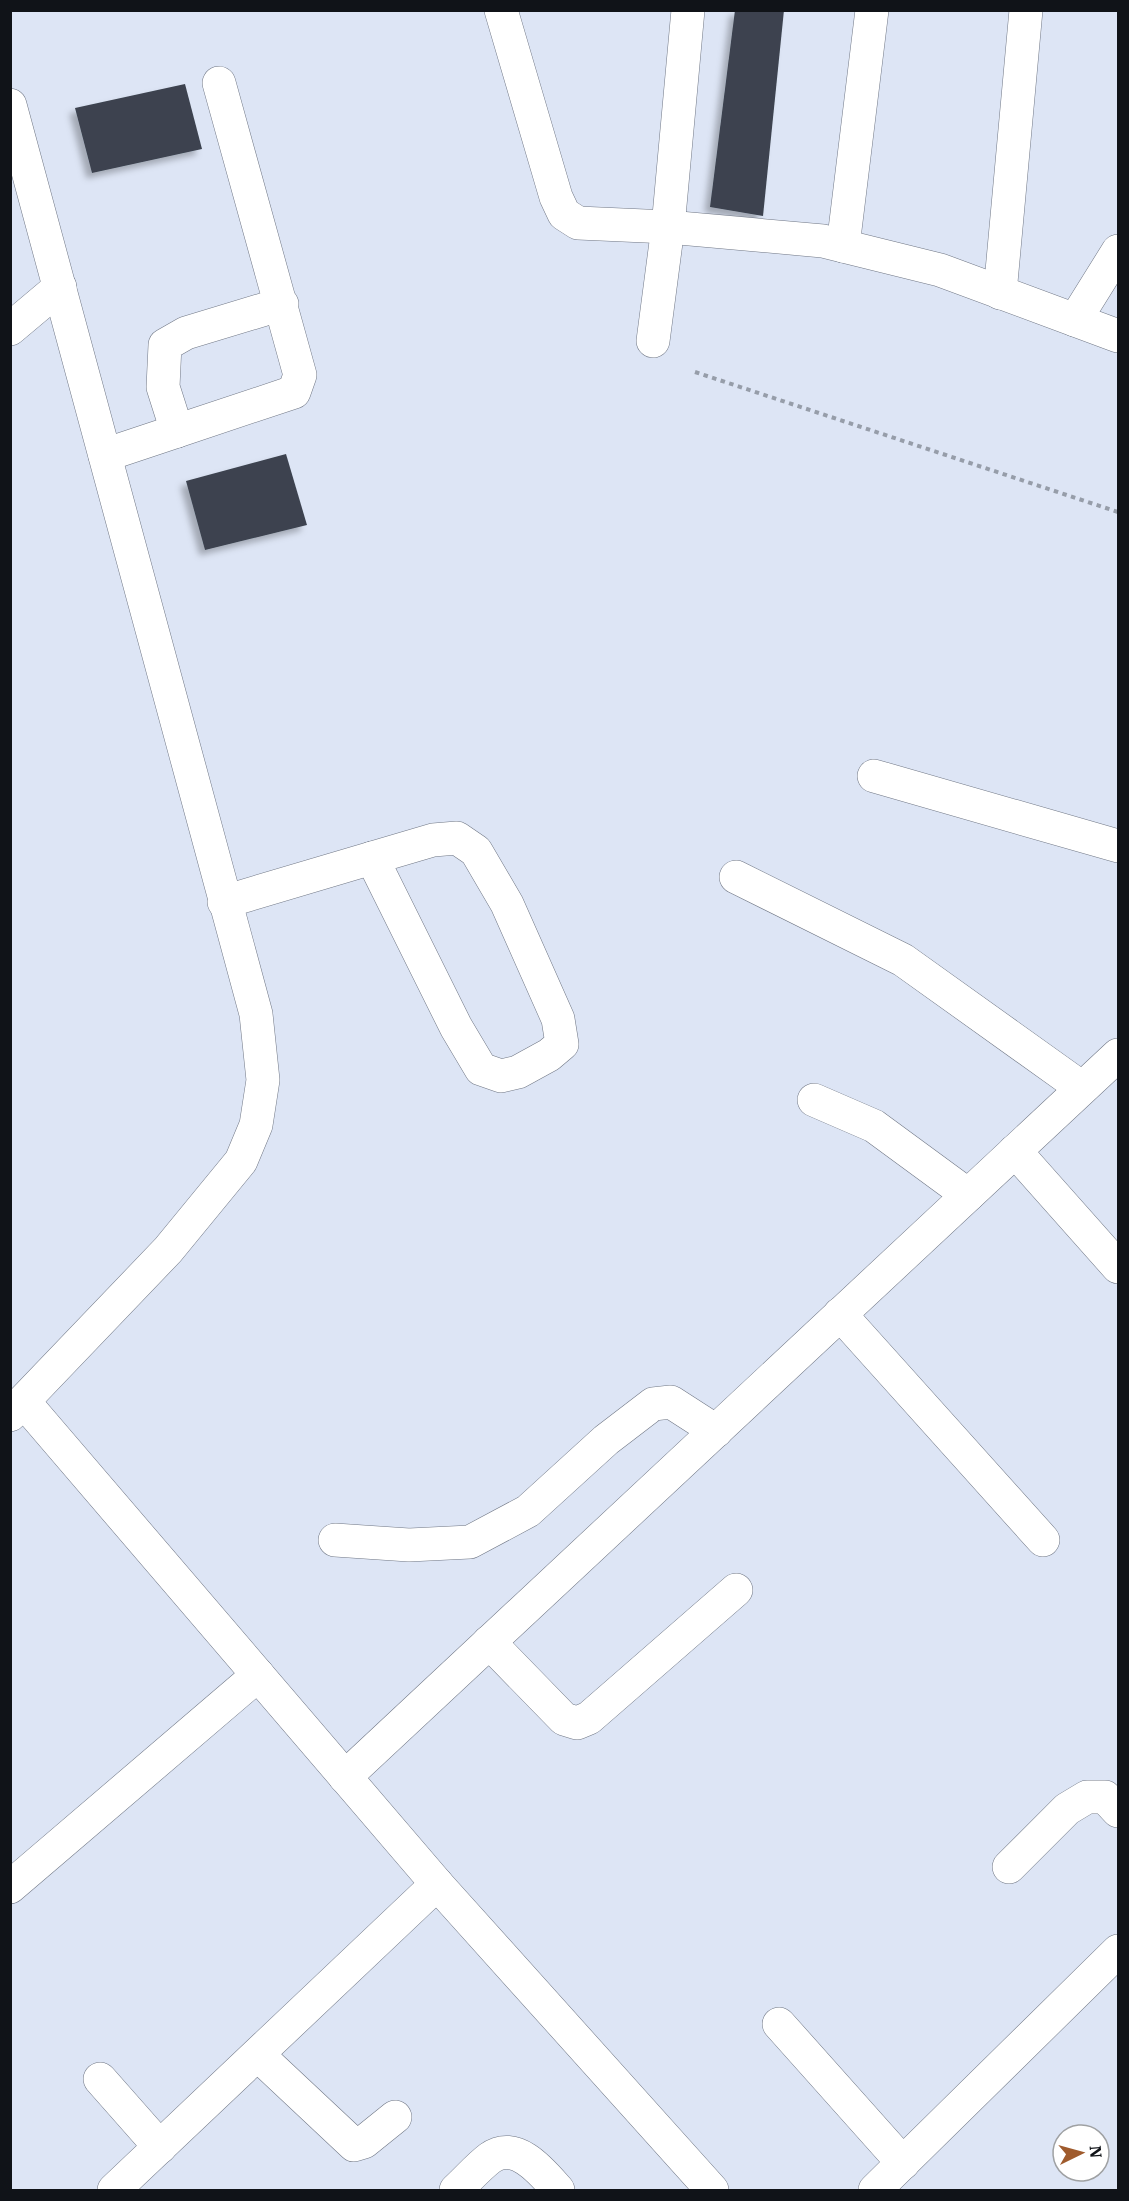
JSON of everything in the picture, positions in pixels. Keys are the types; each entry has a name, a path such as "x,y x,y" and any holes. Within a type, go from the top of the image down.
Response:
{"street":[{"path":"501,10 556,197 564,214 578,223 668,227 823,241 940,270 1119,336"},
{"path":"653,341 668,227 688,10"},
{"path":"843,246 872,10"},
{"path":"1000,293 1026,10"},
{"path":"105,455 294,392 300,375 219,83"},
{"path":"12,116 256,1014 262,1080 256,1125 241,1161 180,1237 18,1409 258,1675 437,1884 712,2190"},
{"path":"1075,320 1119,251"},
{"path":"10,329 60,286"},
{"path":"177,431 163,387 165,345 186,333 282,304"},
{"path":"874,776 1119,846"},
{"path":"224,902 372,858 433,840 457,838 476,851 507,904 558,1019 562,1044 549,1055 518,1072 501,1076 481,1069 456,1027 372,858"},
{"path":"736,877 903,960 1082,1088"},
{"path":"345,1777 1119,1055"},
{"path":"814,1100 874,1126 968,1195"},
{"path":"1015,1151 1119,1267"},
{"path":"840,1314 1043,1540"},
{"path":"335,1540 409,1545 470,1542 528,1510 606,1440 652,1404 671,1402 716,1431"},
{"path":"489,1642 564,1719 577,1723 589,1718 736,1590"},
{"path":"10,1887 258,1675"},
{"path":"1009,1867 1067,1809 1087,1797 1105,1797 1119,1811"},
{"path":"114,2190 437,1884"},
{"path":"875,2190 1119,1951"},
{"path":"779,2024 903,2163"},
{"path":"258,2055 354,2145 364,2142 395,2117"},
{"path":"100,2079 160,2146"},
{"path":"456,2190 492,2156 515,2153 539,2168 558,2190"}],"path":[{"path":"695,372 1119,512"}],"building":[{"path":"735,10 784,10 763,216 710,207"},
{"path":"185,84 202,149 92,173 75,108"},
{"path":"286,454 307,525 205,550 186,481"}]}
